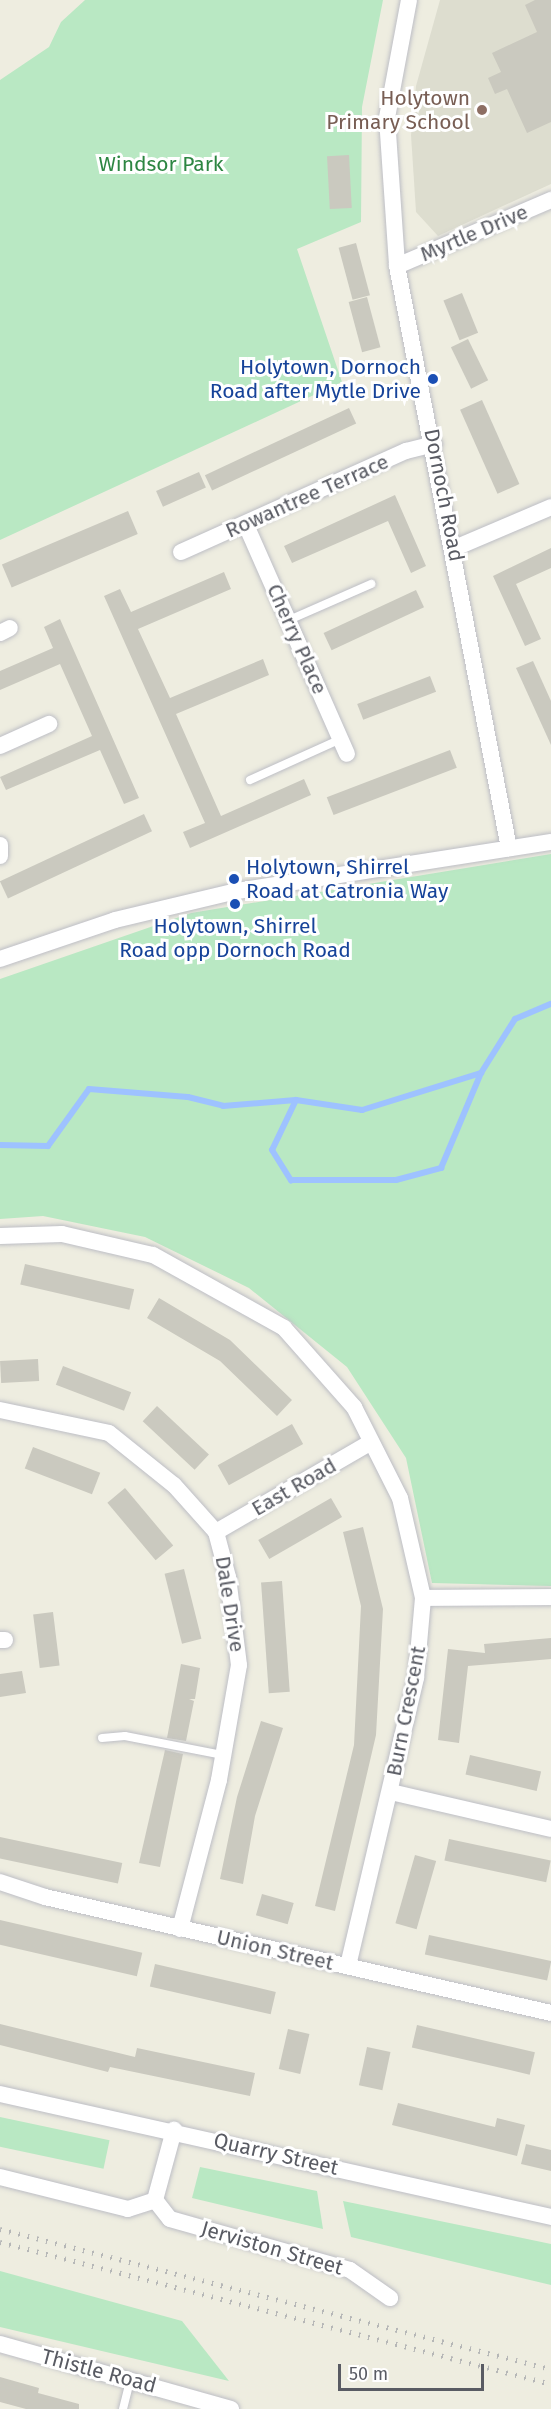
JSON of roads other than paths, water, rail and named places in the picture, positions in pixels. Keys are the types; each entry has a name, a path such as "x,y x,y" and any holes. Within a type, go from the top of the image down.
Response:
{"street":[{"name":"Dornoch Road","path":"410,0 387,118 397,266 455,549 509,848"},
{"name":"Myrtle Drive","path":"397,266 551,200"},
{"name":"Rowantree Terrace","path":"181,552 246,525 406,451 434,444"},
{"path":"455,549 551,507"},
{"name":"Cherry Place","path":"246,525 347,754"},
{"path":"0,746 49,724"},
{"path":"0,959 115,920 237,891 551,842"},
{"path":"0,845 0,856"},
{"name":"Burn Crescent","path":"0,1236 62,1234 153,1255 219,1289 284,1328 354,1407 400,1498 423,1598 416,1678 391,1792 348,1966"},
{"name":"Dale Drive","path":"0,1410 109,1433 174,1485 216,1532 228,1577 239,1665 223,1755 180,1929"},
{"name":"East Road","path":"216,1532 371,1442"},
{"path":"423,1598 551,1597"},
{"path":"391,1792 551,1829"},
{"name":"Union Street","path":"0,1882 180,1929 551,2013"},
{"name":"Quarry Street","path":"0,2094 174,2130 551,2217"},
{"path":"0,2177 128,2209 155,2200 174,2130"},
{"name":"Jerviston Street","path":"155,2200 170,2219 350,2270 390,2298"},
{"name":"Thistle Road","path":"0,2344 231,2409"}],"lane":[{"path":"289,620 371,584"},
{"path":"250,780 340,738"},
{"path":"102,1738 125,1736 223,1755"},
{"path":"123,2409 130,2379"}],"waterway":[{"path":"296,1100 362,1110 481,1073 515,1019 551,1004"},
{"path":"0,1145 48,1146 89,1089 188,1097 223,1106 296,1100 272,1150 291,1180 396,1180 441,1168 481,1073"}],"railway":[{"path":"0,2229 551,2369"},
{"path":"0,2242 551,2384"}],"place":[{"name":"Holytown Primary School","path":"482,110"},
{"name":"Holytown, Dornoch Road after Mytle Drive","path":"433,379"},
{"name":"Holytown, Shirrel Road at Catronia Way","path":"234,879"},
{"name":"Holytown, Shirrel Road opp Dornoch Road","path":"235,904"}],"park label":[{"name":"Windsor Park","path":"161,164"}]}
